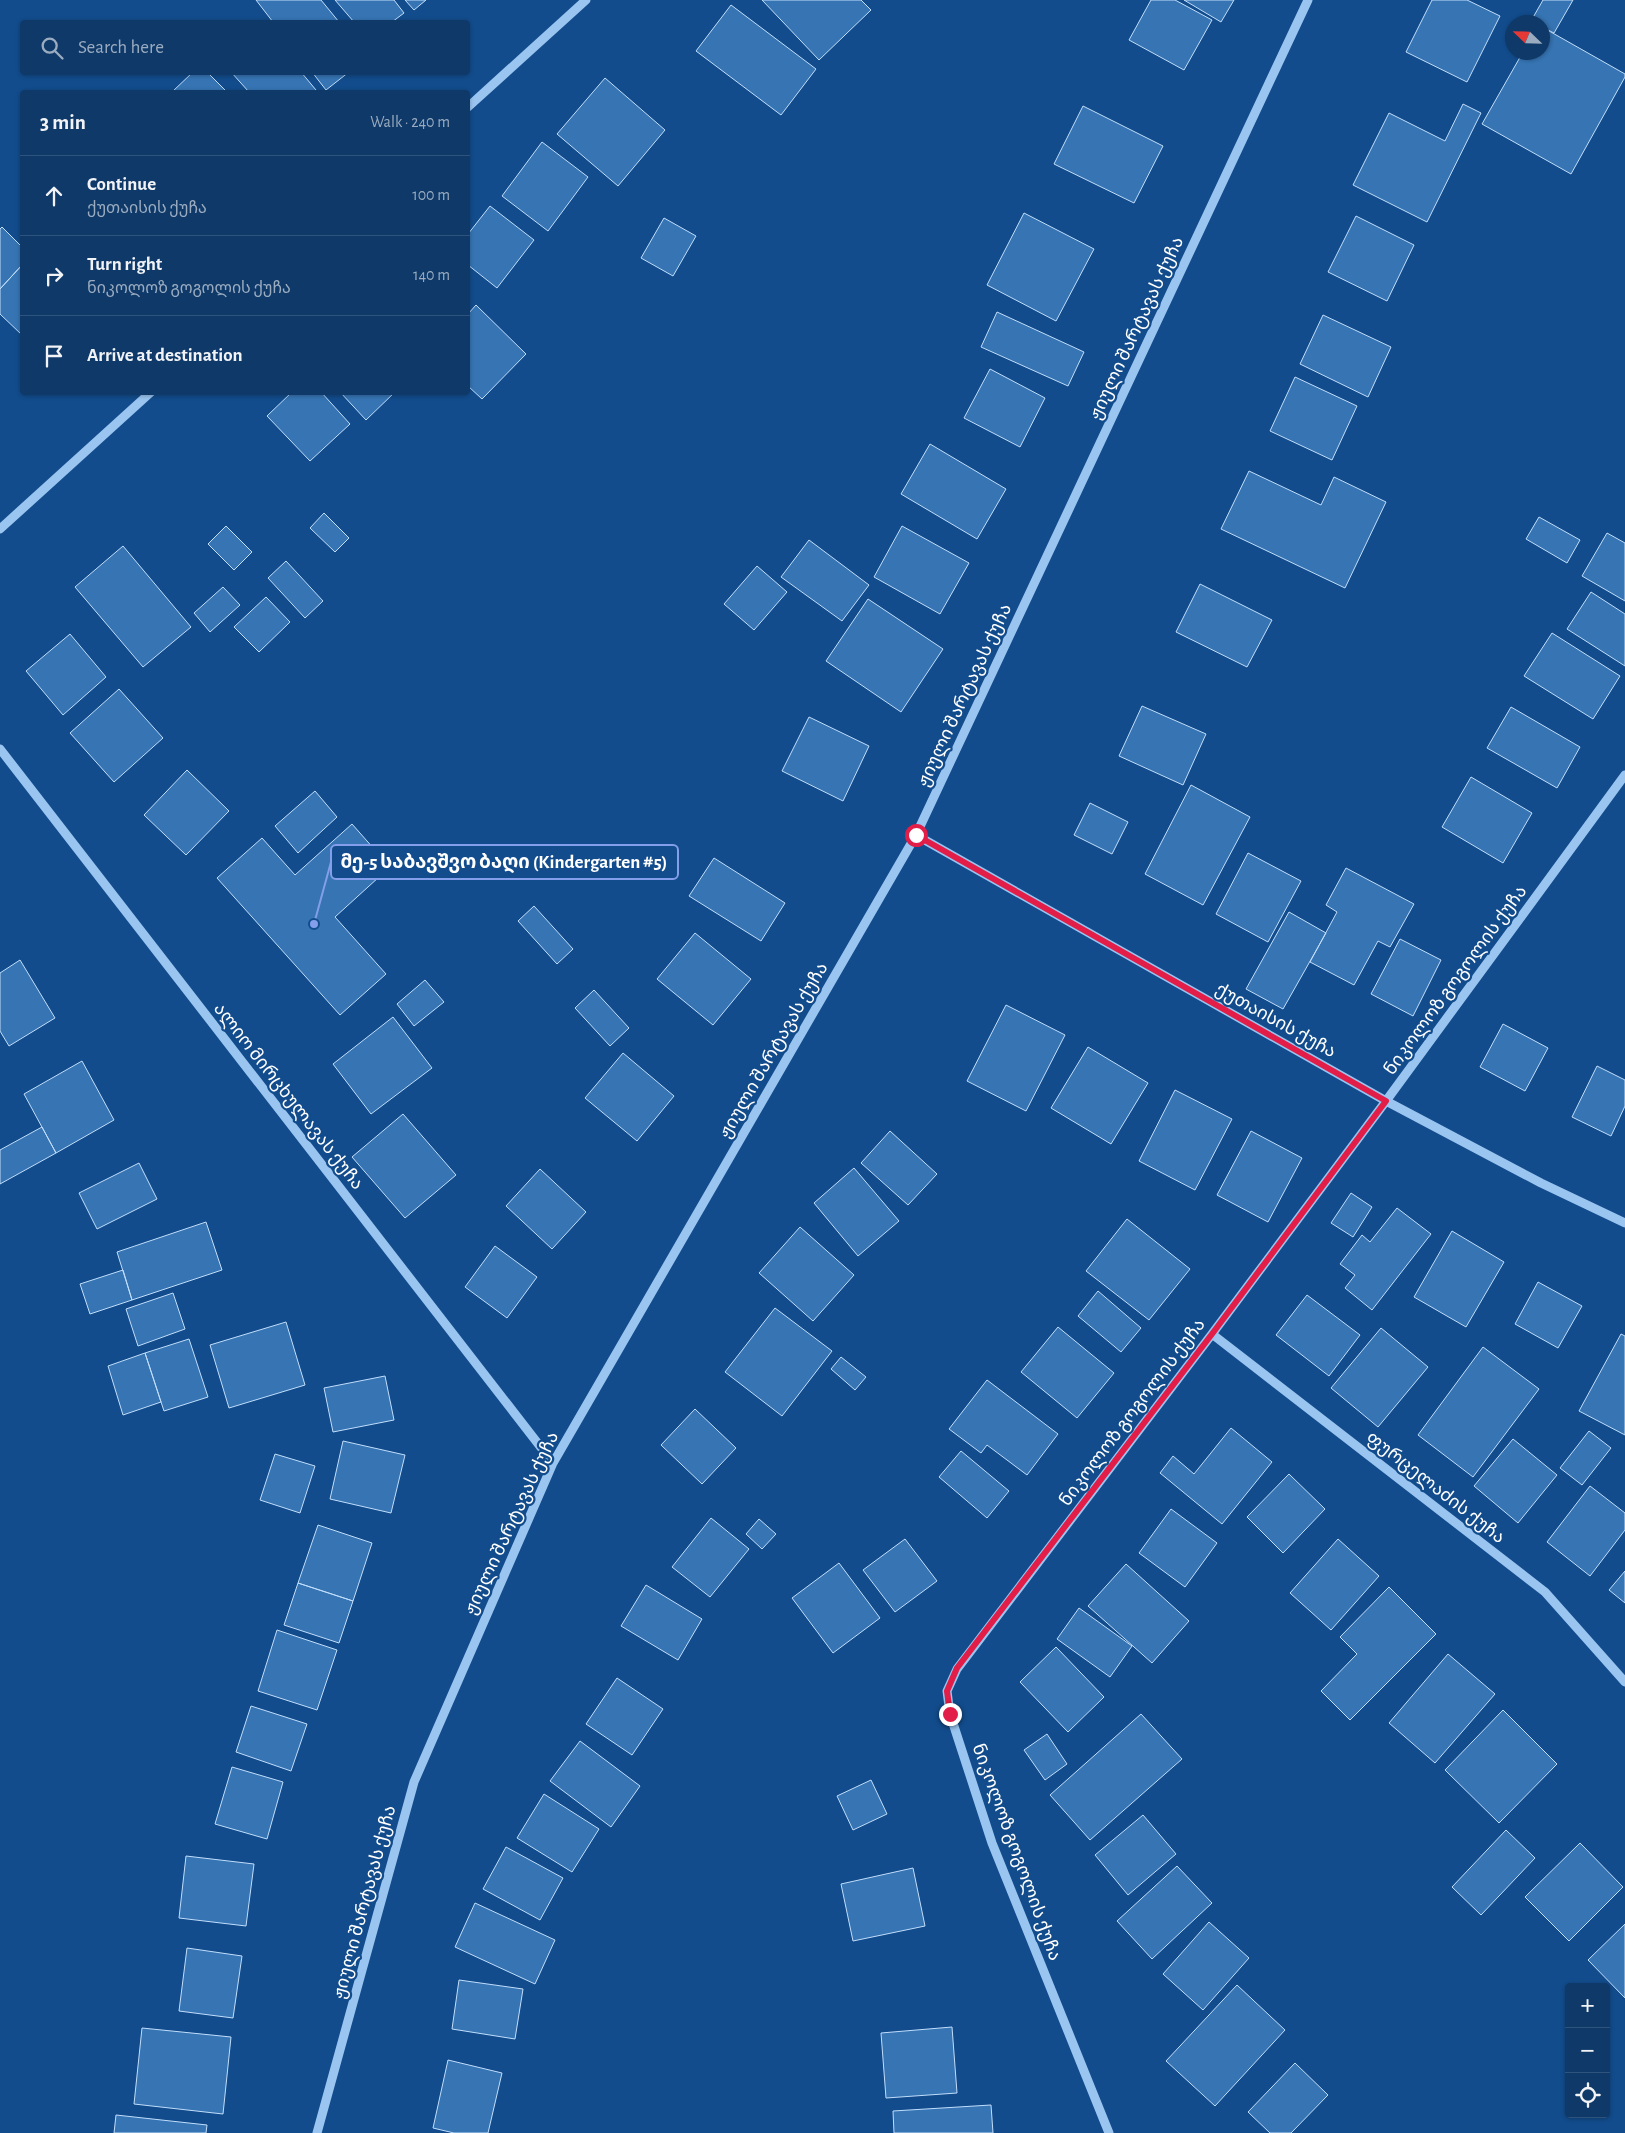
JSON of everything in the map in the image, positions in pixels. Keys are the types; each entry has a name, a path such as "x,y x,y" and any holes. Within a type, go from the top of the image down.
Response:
{"street":[{"path":"470,105 586,0"},
{"name":"ჟიული შარტავას ქუჩა","path":"317,2133 414,1782 552,1463 916,835 1308,0"},
{"path":"0,529 148,395"},
{"name":"ალიო მირცხულავას ქუჩა","path":"0,749 552,1463"},
{"name":"ნიკოლოზ გოგოლის ქუჩა","path":"1109,2133 992,1843 950,1714 947,1691 957,1668 1212,1334 1625,775"},
{"name":"ქუთაისის ქუჩა","path":"916,835 1386,1101 1541,1183 1625,1223"},
{"name":"ფურცელაძის ქუჩა","path":"1212,1334 1545,1592 1625,1682"}],"building":[{"path":"256,0 321,0 337,20 271,20"},
{"path":"335,0 394,0 404,13 395,20 352,20"},
{"path":"405,0 426,0 414,10"},
{"path":"762,0 861,0 871,10 819,60"},
{"path":"1151,0 1175,0 1212,20 1184,70 1129,40"},
{"path":"1184,0 1234,0 1221,22"},
{"path":"1432,0 1467,0 1500,16 1467,82 1406,52"},
{"path":"1543,0 1573,0 1554,33 1550,31 1550,15 1534,15"},
{"path":"731,5 816,69 781,115 696,51"},
{"path":"1550,32 1625,74 1571,174 1482,124 1518,60 1550,60"},
{"path":"190,75 210,75 225,90 174,90"},
{"path":"234,75 304,75 316,90 247,90"},
{"path":"314,75 345,75 326,90"},
{"path":"605,78 665,130 618,186 557,134"},
{"path":"1463,104 1481,113 1427,222 1353,185 1389,113 1445,141"},
{"path":"1083,106 1163,146 1134,203 1054,164"},
{"path":"542,142 588,177 548,231 502,196"},
{"path":"490,206 534,240 497,288 470,267 470,231"},
{"path":"1024,213 1094,249 1056,321 987,285"},
{"path":"1356,216 1414,245 1387,301 1328,272"},
{"path":"664,218 696,236 673,276 641,258"},
{"path":"2,227 20,245 20,267 0,289 0,229"},
{"path":"20,267 20,333 0,314 0,289"},
{"path":"476,305 526,354 482,399 470,388 470,312"},
{"path":"997,312 1084,352 1068,386 981,347"},
{"path":"1323,315 1391,347 1368,397 1300,364"},
{"path":"990,369 1045,398 1020,447 964,418"},
{"path":"1295,377 1357,406 1332,460 1270,431"},
{"path":"289,395 324,395 350,424 310,461 267,416"},
{"path":"343,395 392,395 366,420"},
{"path":"930,444 1006,489 977,539 901,494"},
{"path":"1249,471 1321,505 1334,477 1386,502 1345,588 1221,529"},
{"path":"324,513 349,538 335,552 310,528"},
{"path":"1539,517 1580,540 1567,563 1526,539"},
{"path":"226,526 252,552 234,570 208,544"},
{"path":"902,526 969,563 940,614 874,577"},
{"path":"1607,533 1625,543 1625,601 1582,576"},
{"path":"809,540 869,585 842,621 781,577"},
{"path":"123,546 191,627 143,667 75,587"},
{"path":"286,561 323,601 305,618 268,578"},
{"path":"757,566 787,592 754,630 724,604"},
{"path":"1200,584 1272,620 1247,667 1176,632"},
{"path":"223,587 240,605 210,632 194,613"},
{"path":"1591,592 1625,614 1625,666 1567,629"},
{"path":"266,597 290,622 259,652 234,627"},
{"path":"868,599 943,649 901,712 826,661"},
{"path":"1552,633 1620,676 1593,719 1524,676"},
{"path":"70,634 106,677 63,715 26,671"},
{"path":"119,689 163,738 114,782 70,733"},
{"path":"1142,706 1206,734 1183,785 1119,756"},
{"path":"1511,707 1580,747 1557,788 1487,748"},
{"path":"809,717 869,746 843,801 782,771"},
{"path":"187,770 229,811 186,855 144,815"},
{"path":"1471,777 1532,813 1503,863 1442,827"},
{"path":"1191,785 1250,817 1203,905 1145,874"},
{"path":"315,791 337,817 298,853 275,826"},
{"path":"1090,803 1128,822 1112,854 1074,835"},
{"path":"352,824 390,867 335,917 386,974 340,1015 217,878 262,838 295,875"},
{"path":"1248,853 1301,881 1268,942 1216,914"},
{"path":"714,858 785,903 761,941 689,896"},
{"path":"1346,868 1414,904 1390,947 1378,941 1354,985 1310,962 1337,912 1326,905"},
{"path":"534,906 573,949 557,964 518,921"},
{"path":"1289,912 1326,933 1283,1009 1246,989"},
{"path":"695,933 751,979 713,1025 657,979"},
{"path":"1400,939 1441,960 1413,1016 1371,994"},
{"path":"20,960 55,1018 9,1046 0,1031 0,973"},
{"path":"425,980 444,1002 414,1026 397,1004"},
{"path":"594,990 629,1028 610,1046 575,1008"},
{"path":"1006,1005 1065,1035 1026,1111 967,1081"},
{"path":"393,1017 432,1068 371,1114 333,1064"},
{"path":"1503,1024 1548,1048 1525,1091 1480,1067"},
{"path":"1088,1047 1148,1083 1111,1144 1051,1108"},
{"path":"623,1053 674,1096 637,1141 585,1098"},
{"path":"82,1061 114,1120 56,1153 24,1094"},
{"path":"1597,1066 1625,1080 1625,1106 1611,1136 1572,1117"},
{"path":"1175,1090 1232,1119 1195,1190 1139,1161"},
{"path":"403,1114 456,1175 405,1218 352,1157"},
{"path":"42,1127 56,1153 0,1184 0,1150"},
{"path":"890,1131 937,1174 908,1205 861,1163"},
{"path":"1251,1131 1302,1158 1268,1222 1217,1195"},
{"path":"139,1163 157,1199 97,1229 79,1193"},
{"path":"854,1168 899,1221 858,1256 814,1203"},
{"path":"540,1169 586,1212 552,1249 506,1206"},
{"path":"1351,1193 1372,1207 1353,1237 1331,1223"},
{"path":"1397,1208 1431,1234 1372,1310 1345,1288 1355,1275 1340,1264 1362,1235 1370,1242"},
{"path":"1127,1219 1190,1269 1149,1320 1086,1271"},
{"path":"206,1222 222,1270 132,1300 117,1252"},
{"path":"800,1227 854,1275 813,1321 759,1273"},
{"path":"1452,1231 1504,1262 1466,1327 1414,1297"},
{"path":"495,1246 537,1277 507,1318 465,1287"},
{"path":"123,1270 132,1300 90,1314 80,1284"},
{"path":"1538,1282 1582,1306 1558,1348 1515,1324"},
{"path":"1098,1291 1141,1328 1121,1352 1078,1316"},
{"path":"173,1293 185,1329 138,1346 126,1309"},
{"path":"1307,1295 1360,1335 1329,1376 1276,1335"},
{"path":"775,1308 832,1351 782,1416 725,1372"},
{"path":"286,1322 305,1385 229,1408 210,1345"},
{"path":"1058,1327 1114,1373 1077,1418 1021,1372"},
{"path":"1381,1328 1428,1367 1378,1427 1331,1388"},
{"path":"1621,1334 1625,1336 1625,1435 1579,1411"},
{"path":"189,1339 208,1397 164,1411 145,1353"},
{"path":"1483,1347 1539,1389 1473,1477 1418,1435"},
{"path":"145,1353 161,1402 123,1415 108,1366"},
{"path":"841,1357 866,1377 855,1390 831,1369"},
{"path":"385,1376 394,1420 333,1432 324,1388"},
{"path":"987,1380 1058,1434 1027,1475 987,1445 981,1453 949,1429"},
{"path":"695,1409 736,1448 702,1484 661,1445"},
{"path":"1231,1428 1272,1462 1222,1524 1160,1473 1173,1456 1194,1474"},
{"path":"1589,1431 1611,1448 1582,1485 1560,1468"},
{"path":"1513,1439 1557,1475 1518,1523 1474,1486"},
{"path":"343,1441 405,1455 391,1513 330,1499"},
{"path":"961,1451 1009,1491 987,1518 939,1477"},
{"path":"275,1454 315,1466 300,1513 260,1500"},
{"path":"1289,1474 1325,1509 1283,1553 1247,1517"},
{"path":"1590,1486 1625,1513 1625,1530 1590,1576 1547,1542"},
{"path":"1171,1509 1217,1543 1185,1587 1139,1553"},
{"path":"711,1518 749,1549 710,1597 672,1567"},
{"path":"759,1519 776,1534 762,1549 746,1534"},
{"path":"318,1525 372,1543 353,1601 298,1583"},
{"path":"905,1539 937,1581 895,1612 863,1570"},
{"path":"1338,1539 1379,1576 1331,1630 1290,1593"},
{"path":"839,1563 880,1618 833,1653 792,1598"},
{"path":"1126,1564 1189,1621 1152,1663 1088,1606"},
{"path":"1625,1571 1625,1603 1609,1590"},
{"path":"298,1583 353,1601 339,1643 284,1625"},
{"path":"646,1585 702,1619 678,1660 621,1626"},
{"path":"1389,1587 1436,1634 1350,1720 1321,1691 1357,1654 1340,1637"},
{"path":"1079,1608 1132,1646 1110,1677 1057,1639"},
{"path":"277,1630 337,1650 317,1710 258,1691"},
{"path":"1056,1647 1104,1697 1068,1732 1020,1682"},
{"path":"1448,1654 1495,1694 1435,1763 1389,1723"},
{"path":"617,1678 663,1709 632,1755 586,1724"},
{"path":"251,1706 307,1724 291,1771 236,1752"},
{"path":"1503,1710 1557,1764 1499,1823 1445,1770"},
{"path":"1141,1714 1182,1759 1090,1840 1050,1795"},
{"path":"1047,1734 1067,1764 1045,1780 1024,1750"},
{"path":"580,1741 640,1786 611,1827 550,1781"},
{"path":"232,1767 283,1782 267,1839 215,1824"},
{"path":"871,1780 887,1814 853,1830 837,1796"},
{"path":"544,1794 599,1829 572,1872 517,1838"},
{"path":"1143,1815 1176,1854 1128,1895 1095,1855"},
{"path":"1506,1830 1535,1858 1481,1915 1452,1887"},
{"path":"1580,1843 1623,1887 1569,1941 1525,1897"},
{"path":"506,1847 563,1878 540,1920 483,1889"},
{"path":"186,1856 254,1864 246,1926 179,1918"},
{"path":"1177,1866 1212,1903 1152,1959 1117,1921"},
{"path":"913,1868 925,1926 853,1941 841,1884"},
{"path":"475,1903 555,1940 535,1984 455,1947"},
{"path":"1209,1922 1249,1958 1203,2010 1163,1974"},
{"path":"1625,1924 1625,1998 1588,1960"},
{"path":"187,1948 242,1956 233,2018 179,2011"},
{"path":"459,1980 523,1989 515,2039 452,2029"},
{"path":"1237,1985 1285,2030 1215,2106 1166,2061"},
{"path":"952,2027 957,2093 886,2098 881,2033"},
{"path":"142,2028 231,2037 223,2114 134,2104"},
{"path":"448,2060 502,2073 488,2133 454,2133 433,2128"},
{"path":"1295,2063 1328,2095 1291,2133 1270,2133 1248,2112"},
{"path":"991,2105 993,2133 894,2133 893,2111"},
{"path":"116,2115 207,2125 206,2133 114,2133"}],"place":[{"name":"მე-5 საბავშვო ბაღი (Kindergarten #5)","path":"314,924"}],"route":[{"path":"916,835 1386,1101 1212,1334 957,1668 947,1691 950,1714"}]}
